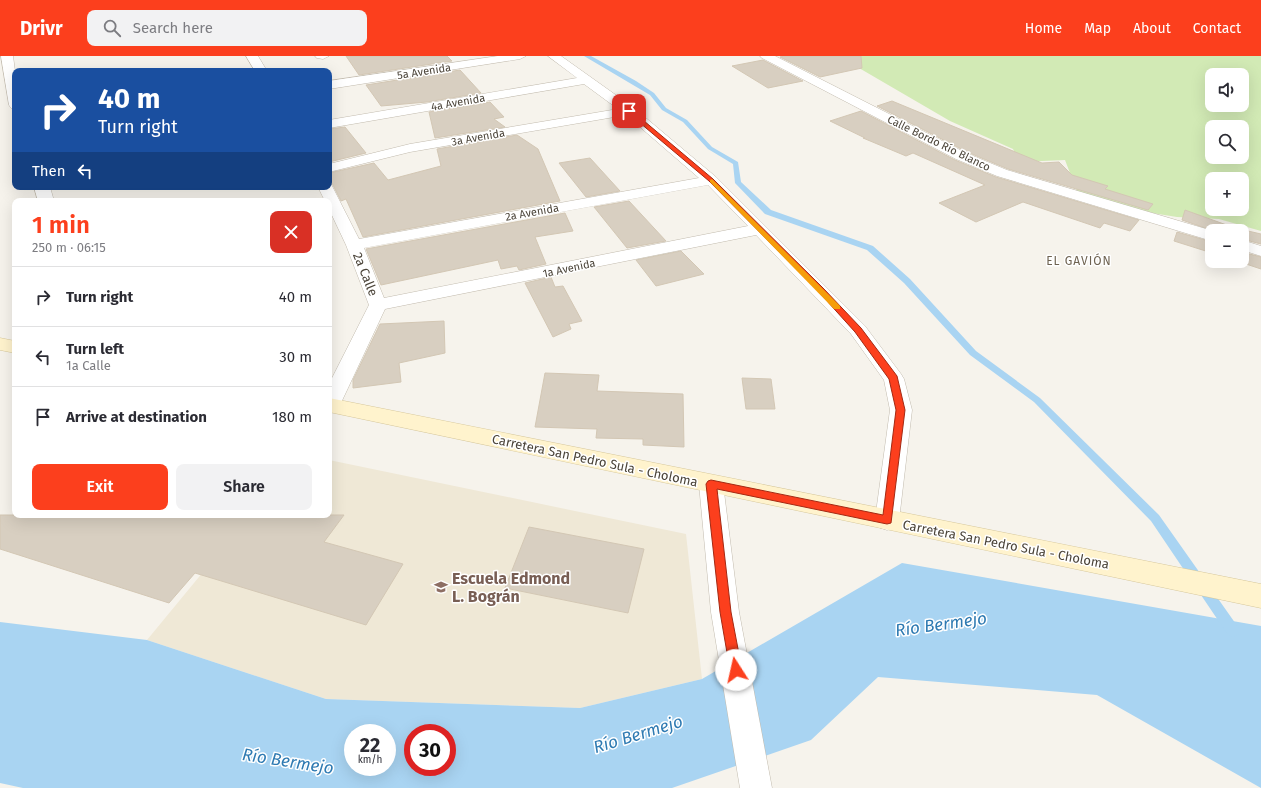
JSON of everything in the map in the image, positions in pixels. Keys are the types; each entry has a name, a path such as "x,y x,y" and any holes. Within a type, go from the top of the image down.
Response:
{"main road":[{"path":"0,344 12,346"},
{"name":"Carretera San Pedro Sula - Choloma","path":"332,406 1261,596"}],"street":[{"path":"7,56 12,87"},
{"path":"252,56 259,68"},
{"name":"5a Avenida","path":"332,86 520,56"},
{"path":"554,56 629,111 711,180 858,330 894,378 900,410 887,520"},
{"name":"Calle Bordo Río Blanco","path":"766,56 961,156 1002,173 1205,234"},
{"name":"4a Avenida","path":"332,123 586,80"},
{"name":"3a Avenida","path":"332,167 410,148 629,111"},
{"name":"2a Avenida","path":"354,245 711,180"},
{"name":"2a Calle","path":"332,199 354,245 378,305 332,399"},
{"name":"1a Avenida","path":"378,305 759,229"},
{"path":"1249,247 1261,251"},
{"path":"711,484 725,612 756,788"}],"shaded area":[{"name":"Escuela Edmond L. Bográn","path":"332,461 686,534 702,679 580,708 326,699 147,640 248,518 332,518"}],"green space":[{"path":"857,56 1261,56 1261,231 1249,228 1249,224 1236,224 1219,219 1177,217 1133,210 1078,194 1065,160 1019,162 1013,149 950,121 847,61"}],"water":[{"name":"Río Bermejo","path":"902,563 1261,626 1261,788 1097,695 878,677 811,740 672,788 23,788 0,783 0,622 147,640 326,699 580,708 702,679"}],"building":[{"path":"346,56 447,56 452,61 359,75"},
{"path":"861,56 862,68 820,77 780,57"},
{"path":"763,60 803,81 768,88 732,66"},
{"path":"460,70 481,93 427,102 381,106 366,85"},
{"path":"892,101 1042,163 1059,162 1072,175 1108,186 1105,189 1153,204 1148,210 1008,169 967,152 877,106"},
{"path":"490,102 504,117 494,119 505,127 435,138 429,112"},
{"path":"861,111 955,160 996,177 1139,220 1130,231 1104,223 1100,228 1023,202 976,222 939,203 985,185 913,153 906,156 863,138 865,138 830,121"},
{"path":"345,127 366,153 332,161 332,129"},
{"path":"517,135 538,149 560,201 363,237 346,199 341,201 332,183 332,172 374,163 388,180 441,166 437,149"},
{"path":"590,158 620,191 586,197 559,163"},
{"path":"629,201 666,241 627,248 594,207"},
{"path":"1185,210 1224,224 1205,224 1205,228 1182,220"},
{"path":"565,213 573,231 535,237 546,264 519,270 517,266 501,269 498,260 381,285 366,249"},
{"path":"1249,231 1261,234 1261,244 1249,241"},
{"path":"1177,232 1205,240 1205,251 1174,241"},
{"path":"681,251 704,274 656,286 636,260"},
{"path":"1249,254 1261,257 1261,269 1249,265"},
{"path":"551,277 555,287 563,286 582,321 569,324 571,329 553,337 525,283"},
{"path":"444,321 445,353 399,363 401,382 353,388 353,380 380,324"},
{"path":"545,373 599,375 597,391 683,394 684,447 643,445 643,439 596,438 597,429 535,427"},
{"path":"742,378 771,379 775,409 746,409"},
{"path":"0,515 12,515 12,518 332,518 332,515 344,515 324,542 403,564 366,625 195,573 169,603 0,549"},
{"path":"529,527 644,549 628,613 505,588"}],"waterway":[{"path":"587,56 634,82 652,94 664,109 685,121 710,148 736,163 738,183 768,212 870,248 907,281 973,353 1037,400 1155,518 1233,631"}],"slow traffic":[{"path":"712,181 837,308"}],"place":[{"name":"Escuela Edmond L. Bográn","path":"441,587"}],"district":[{"name":"EL GAVIÓN","path":"1079,261"}],"route":[{"path":"629,111 711,180 858,330 894,378 900,410 887,520 711,484 725,612 736,670"}]}
